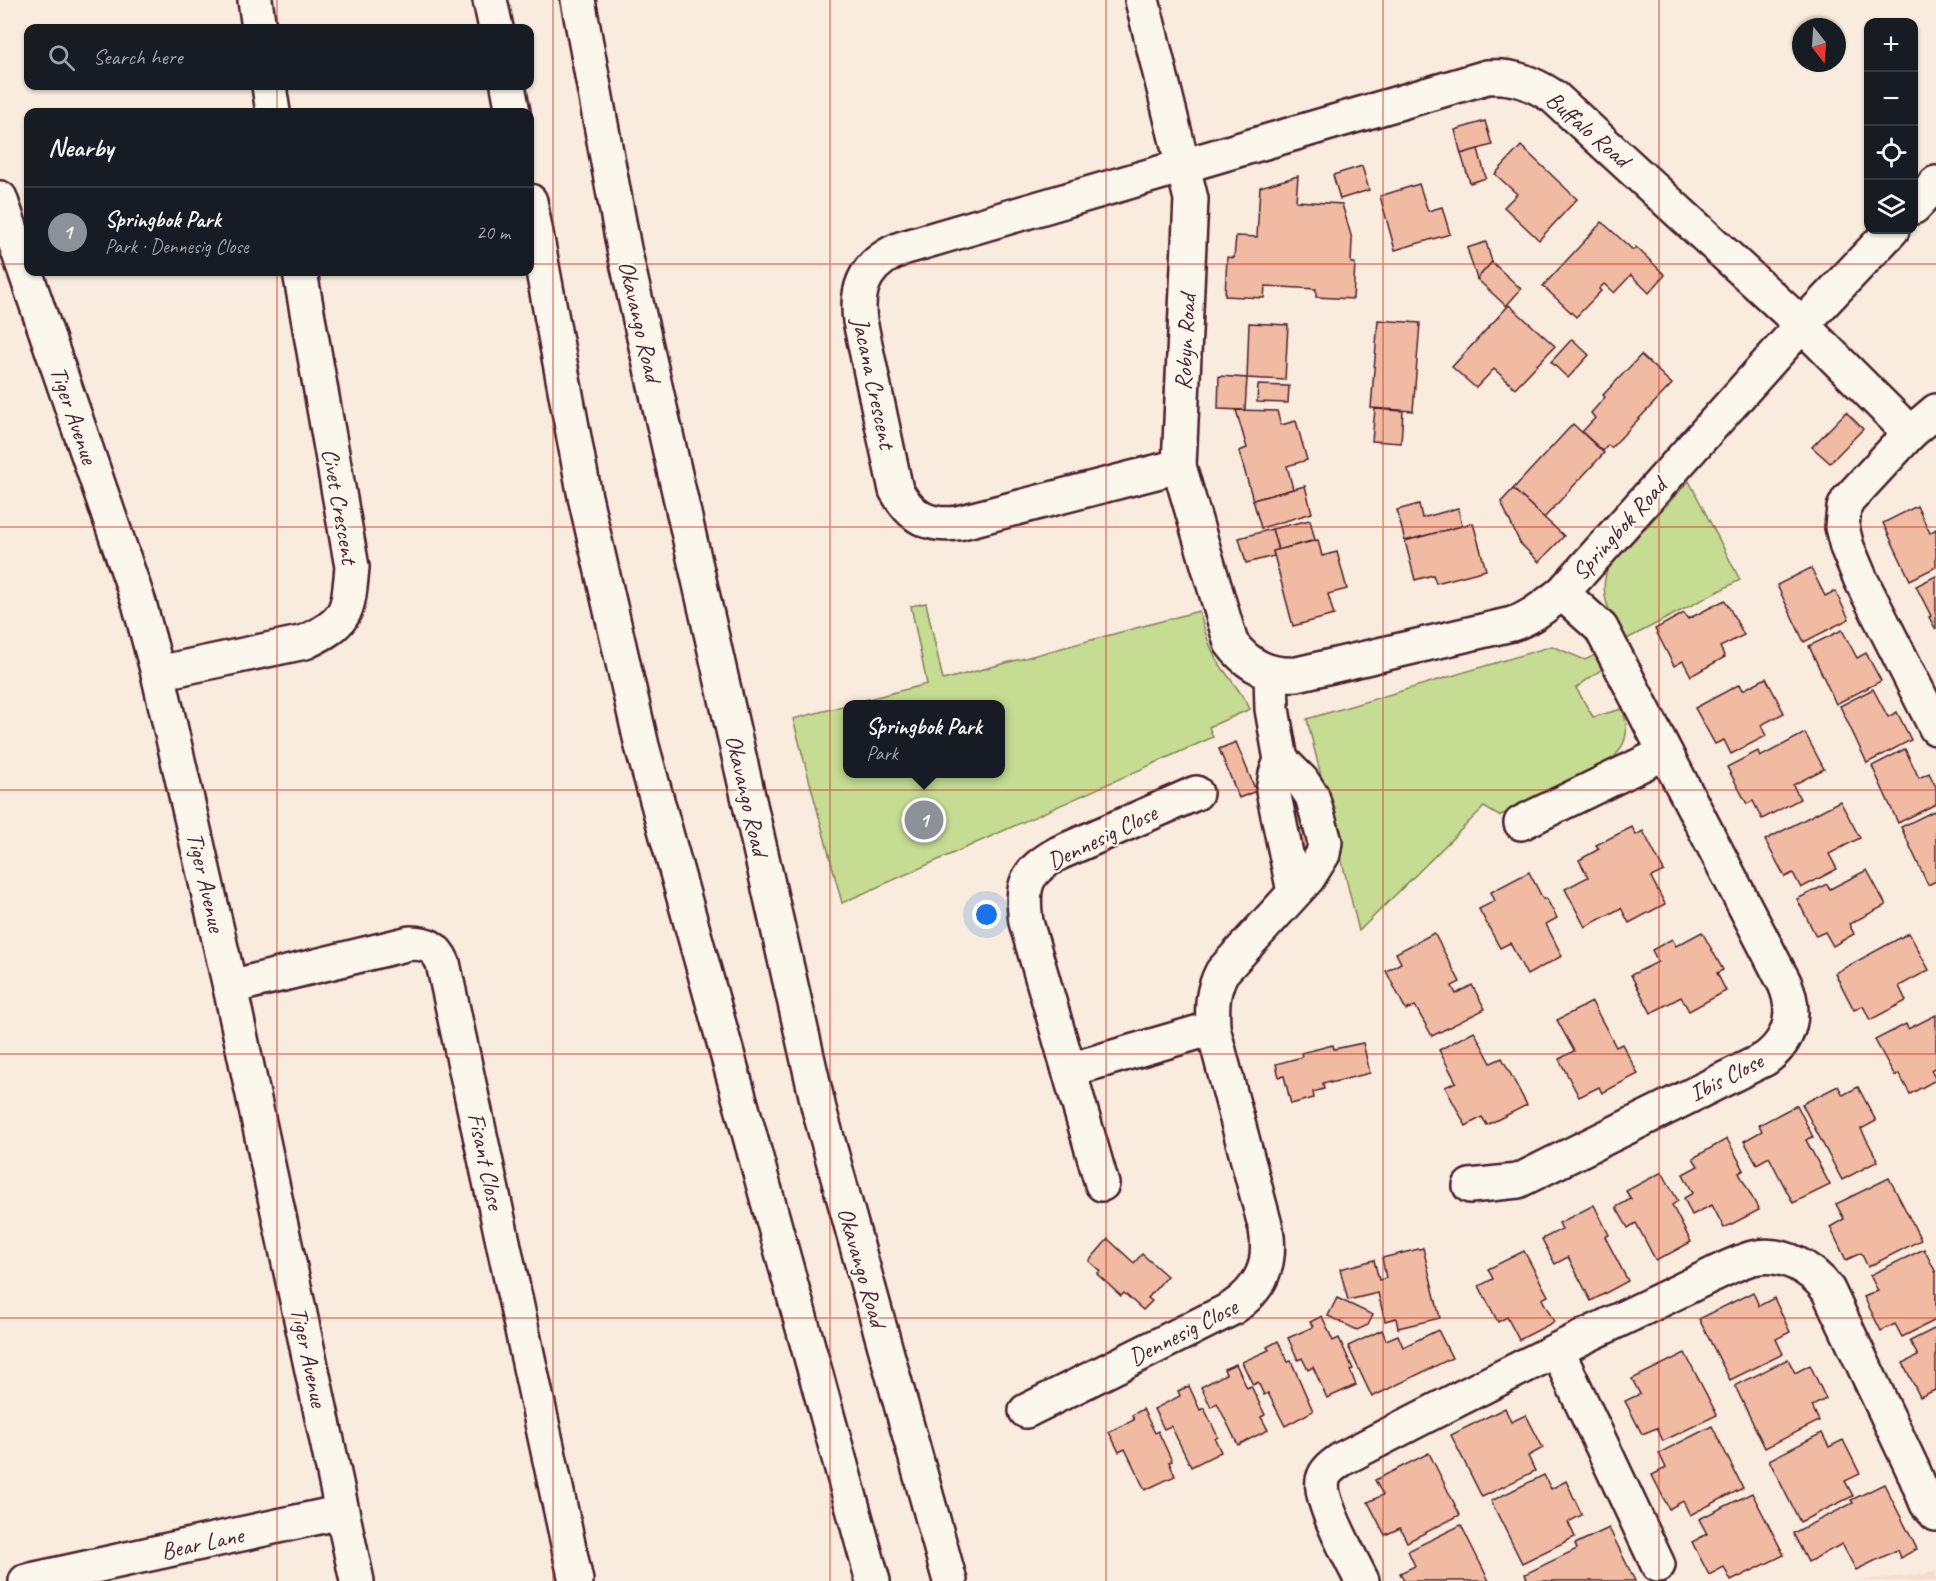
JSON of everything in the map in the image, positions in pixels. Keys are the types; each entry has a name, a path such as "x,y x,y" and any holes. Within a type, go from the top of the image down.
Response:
{"street":[{"path":"255,0 258,24"},
{"path":"490,0 495,24"},
{"name":"Okavango Road","path":"578,0 624,249 819,1109 950,1581"},
{"name":"Robyn Road","path":"1142,0 1191,199 1179,466 1231,643 1239,654 1265,671"},
{"name":"Buffalo Road","path":"1184,166 1488,77 1501,76 1526,81 1554,97 1802,325 1910,433"},
{"path":"270,90 272,108"},
{"path":"509,90 512,108"},
{"name":"Jacana Crescent","path":"1179,466 958,523 935,524 924,519 912,513 896,490 858,306 860,290 866,275 888,254 1184,166"},
{"path":"1918,203 1936,183"},
{"name":"Tiger Avenue","path":"0,198 24,268"},
{"path":"534,223 585,497 642,746 873,1581"},
{"name":"Springbok Road","path":"1265,671 1297,674 1512,624 1531,615 1562,593 1802,325 1888,234"},
{"name":"Tiger Avenue","path":"27,276 139,603 158,673 230,987 357,1581"},
{"name":"Civet Crescent","path":"158,673 305,642 325,633 342,618 349,600 352,567 301,276"},
{"path":"1936,411 1910,433 1848,500 1844,508 1842,527 1847,547 1861,580 1936,728"},
{"name":"Ibis Close","path":"1470,1186 1518,1181 1765,1059 1774,1053 1786,1035 1792,1011 1785,984 1601,628 1562,593"},
{"name":"Dennesig Close","path":"1026,1411 1231,1309 1247,1298 1264,1274 1269,1244 1214,1028 1212,1006 1214,988 1222,972 1294,891 1273,791 1281,760 1265,671"},
{"path":"1521,823 1665,753"},
{"name":"Dennesig Close","path":"1102,1184 1026,922 1023,898 1026,882 1045,861 1059,853 1196,793"},
{"name":"Fisant Close","path":"230,987 410,943 431,946 440,956 576,1581"},
{"path":"1069,1070 1214,1028"},
{"path":"1362,1581 1331,1514 1323,1491 1323,1478 1329,1469 1342,1459 1557,1350 1720,1271 1753,1258 1767,1256 1800,1265 1820,1279 1828,1290 1928,1504 1936,1514"},
{"path":"1557,1350 1658,1565"},
{"name":"Bear Lane","path":"26,1581 342,1512"}],"shaded area":[{"path":"1936,1572 1936,1581 1857,1581 1896,1577"}],"green space":[{"path":"1689,481 1740,580 1625,640 1607,606 1604,588 1608,568"},
{"path":"926,603 943,680 1199,611 1215,656 1250,709 1209,727 1213,737 842,903 793,719 843,706 843,778 1005,778 1005,700 865,700 927,684 911,606"},
{"path":"1552,646 1585,660 1595,655 1602,669 1576,688 1593,717 1622,709 1626,724 1625,738 1615,756 1609,762 1499,816 1484,807 1359,931 1307,719"}],"building":[{"path":"1485,121 1492,145 1461,154 1455,130"},
{"path":"1521,146 1577,199 1539,240 1504,207 1517,194 1495,174"},
{"path":"1478,149 1486,178 1470,183 1461,154"},
{"path":"1362,166 1369,190 1340,199 1333,175"},
{"path":"1298,176 1296,201 1342,204 1352,239 1351,263 1355,263 1353,299 1316,297 1316,289 1265,286 1264,298 1225,296 1227,257 1234,258 1236,236 1257,237 1260,187"},
{"path":"1419,184 1428,211 1442,207 1450,234 1395,250 1380,196"},
{"path":"1602,222 1633,250 1636,247 1665,275 1649,293 1631,275 1614,293 1604,284 1599,289 1601,291 1576,317 1543,286"},
{"path":"1486,242 1492,262 1477,279 1467,248"},
{"path":"1492,262 1521,289 1506,306 1477,279"},
{"path":"1509,305 1555,346 1515,388 1494,369 1476,388 1452,367"},
{"path":"1378,320 1420,323 1413,411 1371,408"},
{"path":"1249,323 1288,325 1285,380 1247,378"},
{"path":"1572,339 1589,355 1568,378 1551,362"},
{"path":"1641,355 1672,384 1611,448 1608,445 1603,451 1582,432 1595,418 1591,413 1605,397 1603,395"},
{"path":"1219,376 1247,378 1245,410 1218,409"},
{"path":"1258,385 1289,386 1288,403 1257,402"},
{"path":"1375,409 1403,411 1401,443 1372,441"},
{"path":"1236,410 1277,411 1281,425 1296,421 1307,460 1287,466 1293,489 1253,500 1239,451 1247,448"},
{"path":"1846,412 1863,429 1830,463 1812,447"},
{"path":"1573,424 1604,453 1544,518 1513,489"},
{"path":"1305,486 1312,513 1261,528 1253,500"},
{"path":"1513,489 1564,536 1539,562 1520,543 1501,502"},
{"path":"1419,504 1422,518 1458,508 1462,526 1405,541 1397,510"},
{"path":"1917,506 1930,533 1936,529 1936,567 1910,580 1883,523"},
{"path":"1310,520 1315,540 1278,550 1272,529"},
{"path":"1473,523 1486,570 1436,583 1433,575 1415,580 1405,541"},
{"path":"1272,529 1278,550 1273,551 1274,556 1246,563 1239,538"},
{"path":"1318,540 1322,556 1337,552 1347,589 1328,594 1334,615 1293,626 1273,551"},
{"path":"1811,568 1825,596 1835,591 1849,619 1804,642 1777,585"},
{"path":"1936,576 1936,630 1916,586"},
{"path":"1725,600 1744,635 1720,647 1725,657 1691,676 1683,661 1674,666 1655,629 1684,613 1688,619"},
{"path":"1842,630 1857,658 1866,653 1881,681 1836,704 1809,646"},
{"path":"1766,678 1784,713 1761,725 1766,736 1731,754 1724,740 1715,744 1695,708 1740,684 1743,690"},
{"path":"1873,689 1888,717 1897,712 1911,740 1867,763 1840,706"},
{"path":"1805,733 1824,769 1793,785 1800,799 1762,819 1753,801 1747,804 1727,767 1758,751 1760,757"},
{"path":"1236,742 1256,791 1239,798 1219,749"},
{"path":"1905,749 1919,778 1929,773 1936,787 1936,804 1898,823 1872,766"},
{"path":"1840,801 1860,838 1829,854 1837,869 1801,888 1793,873 1785,877 1765,840"},
{"path":"1934,811 1936,814 1936,881 1928,885 1901,827"},
{"path":"1308,827 1313,847 1296,851 1291,831"},
{"path":"1632,827 1636,835 1643,831 1664,871 1651,877 1665,904 1629,923 1621,908 1585,927 1565,889 1588,877 1579,860 1599,849 1596,845"},
{"path":"1867,870 1886,905 1849,924 1854,934 1833,946 1825,932 1816,936 1797,899 1827,884 1830,889"},
{"path":"1529,872 1543,899 1546,898 1557,918 1546,924 1562,956 1527,975 1510,943 1500,948 1479,909 1495,901 1491,892"},
{"path":"1702,932 1723,970 1717,973 1726,991 1689,1011 1681,997 1651,1013 1631,975 1658,962 1652,950 1672,939 1676,946"},
{"path":"1434,933 1460,982 1452,986 1456,994 1472,985 1485,1009 1432,1036 1415,1006 1406,1010 1386,971 1401,963 1396,953"},
{"path":"1909,933 1929,970 1899,986 1906,1001 1870,1020 1863,1006 1854,1010 1835,973"},
{"path":"1592,1002 1616,1047 1622,1044 1638,1074 1602,1093 1599,1087 1579,1097 1559,1059 1574,1051 1557,1020"},
{"path":"1936,1015 1936,1067 1931,1070 1936,1080 1910,1094 1899,1074 1895,1076 1875,1040 1906,1024 1908,1029"},
{"path":"1474,1031 1491,1063 1502,1058 1527,1105 1487,1125 1482,1117 1466,1126 1445,1087 1456,1082 1439,1050"},
{"path":"1363,1043 1370,1073 1323,1083 1324,1089 1313,1092 1314,1098 1291,1104 1284,1076 1279,1077 1276,1064 1302,1057 1301,1053 1333,1045 1334,1049"},
{"path":"1838,1086 1843,1095 1858,1087 1876,1121 1861,1129 1878,1161 1842,1180 1802,1104"},
{"path":"1797,1105 1813,1137 1806,1140 1830,1185 1793,1203 1769,1157 1757,1164 1744,1141 1762,1131 1759,1125"},
{"path":"1727,1139 1744,1170 1739,1173 1759,1210 1724,1228 1712,1205 1692,1215 1684,1198 1693,1193 1683,1174 1698,1166 1693,1158"},
{"path":"1662,1172 1678,1201 1672,1205 1691,1242 1656,1261 1636,1223 1628,1228 1616,1207 1631,1199 1626,1191"},
{"path":"1889,1178 1921,1240 1868,1267 1861,1253 1846,1260 1830,1227 1844,1219 1836,1204"},
{"path":"1594,1205 1609,1235 1605,1237 1628,1281 1591,1301 1568,1257 1555,1264 1542,1239 1562,1229 1559,1223"},
{"path":"1108,1239 1134,1263 1142,1254 1167,1276 1148,1298 1152,1301 1143,1310 1124,1293 1121,1296 1097,1274 1100,1271 1089,1261"},
{"path":"1423,1248 1440,1318 1398,1328 1396,1318 1385,1321 1378,1293 1348,1300 1340,1269 1374,1260 1379,1280 1386,1278 1382,1258"},
{"path":"1924,1249 1936,1273 1936,1320 1902,1337 1895,1324 1881,1331 1864,1297 1878,1291 1870,1275"},
{"path":"1524,1251 1548,1296 1542,1299 1554,1322 1519,1340 1507,1317 1498,1322 1479,1286 1493,1279 1488,1269"},
{"path":"1753,1292 1759,1306 1774,1298 1790,1332 1776,1339 1783,1354 1730,1380 1699,1319"},
{"path":"1337,1298 1373,1315 1368,1325 1357,1330 1328,1316"},
{"path":"1322,1316 1333,1341 1339,1338 1353,1369 1350,1370 1356,1385 1327,1398 1313,1367 1308,1370 1302,1358 1298,1360 1288,1338 1313,1327 1310,1322"},
{"path":"1936,1328 1936,1392 1935,1390 1920,1397 1903,1363 1918,1356 1910,1341"},
{"path":"1382,1330 1386,1340 1398,1335 1403,1347 1438,1330 1452,1358 1372,1397 1348,1346"},
{"path":"1278,1341 1288,1362 1291,1361 1313,1411 1285,1426 1268,1393 1264,1395 1258,1382 1253,1385 1242,1362 1269,1350 1267,1347"},
{"path":"1685,1353 1717,1415 1663,1441 1657,1428 1642,1434 1625,1401 1640,1394 1632,1379"},
{"path":"1788,1359 1795,1373 1810,1365 1826,1399 1812,1406 1819,1421 1765,1448 1735,1386"},
{"path":"1236,1364 1247,1388 1251,1386 1265,1415 1261,1417 1268,1430 1238,1445 1217,1403 1211,1407 1201,1387 1226,1374 1224,1369"},
{"path":"1189,1386 1200,1410 1204,1408 1218,1437 1215,1439 1221,1452 1191,1467 1171,1426 1164,1429 1154,1409 1180,1396 1178,1391"},
{"path":"1505,1408 1511,1422 1526,1415 1543,1448 1528,1456 1535,1471 1482,1497 1451,1435"},
{"path":"1143,1409 1155,1433 1158,1431 1172,1461 1169,1462 1175,1476 1145,1490 1125,1449 1119,1452 1109,1432 1134,1420 1132,1415"},
{"path":"1712,1426 1743,1488 1690,1515 1683,1501 1669,1509 1652,1475 1666,1468 1659,1453"},
{"path":"1822,1433 1829,1447 1843,1440 1860,1474 1845,1481 1853,1496 1800,1522 1769,1460"},
{"path":"1429,1453 1460,1515 1407,1542 1400,1528 1385,1535 1368,1502 1383,1495 1375,1480"},
{"path":"1544,1475 1551,1489 1566,1481 1582,1515 1568,1522 1575,1537 1522,1563 1491,1501"},
{"path":"1884,1484 1917,1549 1900,1558 1897,1550 1856,1570 1842,1544 1808,1562 1793,1533 1853,1503 1851,1500"},
{"path":"1752,1493 1784,1555 1731,1581 1724,1567 1709,1575 1692,1542 1707,1534 1699,1519"},
{"path":"1461,1525 1489,1581 1404,1581 1400,1573 1415,1566 1408,1551"},
{"path":"1609,1528 1635,1581 1528,1581 1525,1574 1577,1549 1575,1544"}],"place":[{"name":"Springbok Park","path":"924,820"}]}
